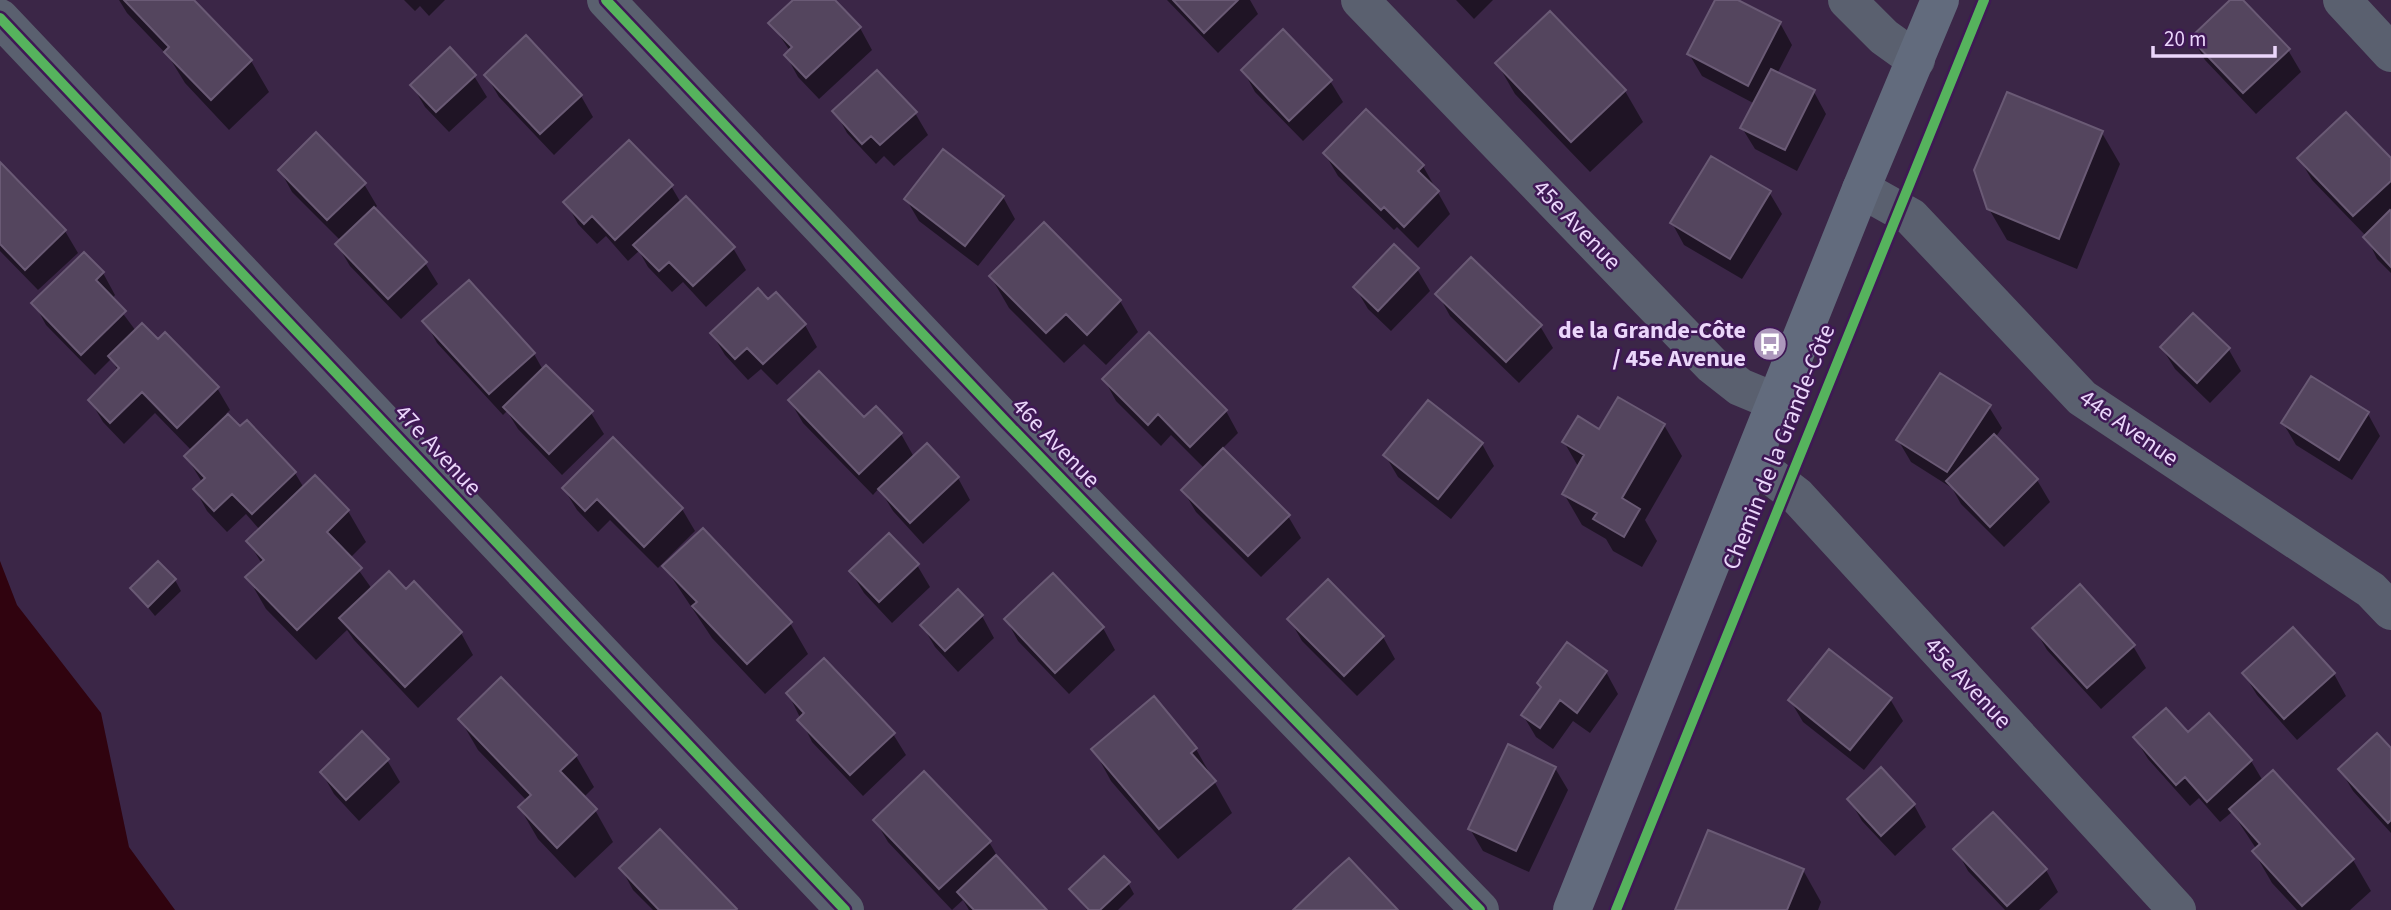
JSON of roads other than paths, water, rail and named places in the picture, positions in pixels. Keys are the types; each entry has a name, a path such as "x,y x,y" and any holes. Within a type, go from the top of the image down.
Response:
{"main road":[{"name":"Chemin de la Grande-Côte","path":"1572,910 1861,189 1940,0"}],"street":[{"name":"46e Avenue","path":"606,0 1017,433 1480,910"},
{"name":"45e Avenue","path":"1360,0 1712,365 1740,387 1776,402"},
{"path":"1847,0 1884,37 1916,60"},
{"path":"2342,0 2391,53"},
{"name":"47e Avenue","path":"0,18 845,910"},
{"name":"44e Avenue","path":"1861,189 1911,217 2082,398 2371,590 2391,611"},
{"name":"45e Avenue","path":"1751,466 1797,496 2177,910"}],"place":[{"name":"de la Grande-Côte / 45e Avenue","path":"1770,344"}]}
